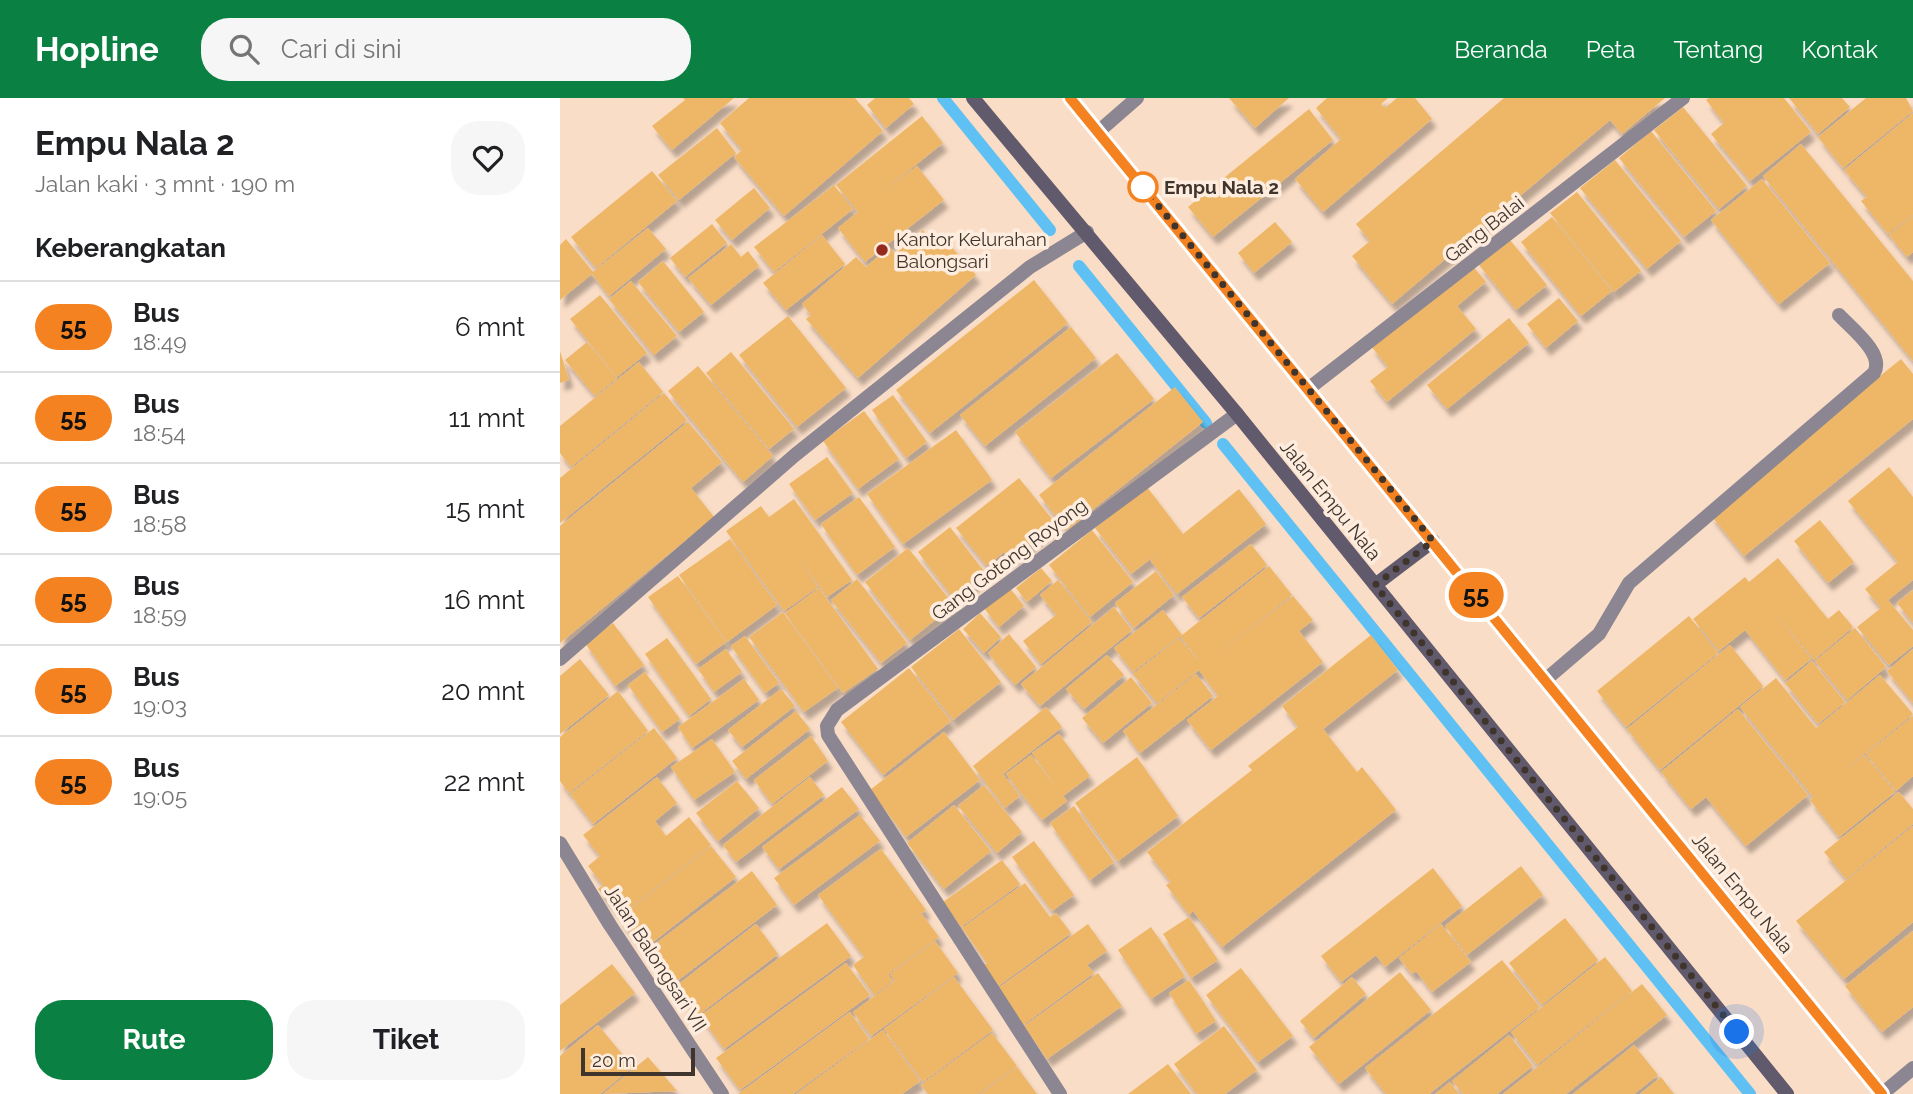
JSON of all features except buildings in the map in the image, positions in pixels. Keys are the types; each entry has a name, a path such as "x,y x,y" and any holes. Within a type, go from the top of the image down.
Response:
{"main road":[{"name":"Jalan Empu Nala","path":"973,98 1237,414 1787,1094"},
{"name":"Jalan Empu Nala","path":"1070,98 1882,1094"},
{"path":"1375,585 1433,541"}],"street":[{"path":"1098,132 1137,98"},
{"name":"Gang Balai","path":"1308,390 1683,98"},
{"path":"560,659 795,455 1030,267 1087,232"},
{"path":"1544,681 1599,634 1629,583 1874,373 1877,367 1875,356 1839,315"},
{"name":"Gang Gotong Royong","path":"1060,1094 828,735 827,726 837,710 1237,414"},
{"name":"Jalan Balongsari VII","path":"560,843 610,925 722,1094"},
{"path":"1882,1094 1913,1068"}],"waterway":[{"path":"943,98 1050,230"},
{"path":"1079,266 1206,423"},
{"path":"1223,444 1750,1094"}],"bus line":[{"name":"55","path":"1070,98 1882,1094"}],"place":[{"name":"Empu Nala 2","path":"1143,187"},
{"name":"Kantor Kelurahan Balongsari","path":"882,250"}],"route":[{"path":"1143,187 1433,541 1375,585 1737,1032"}]}
